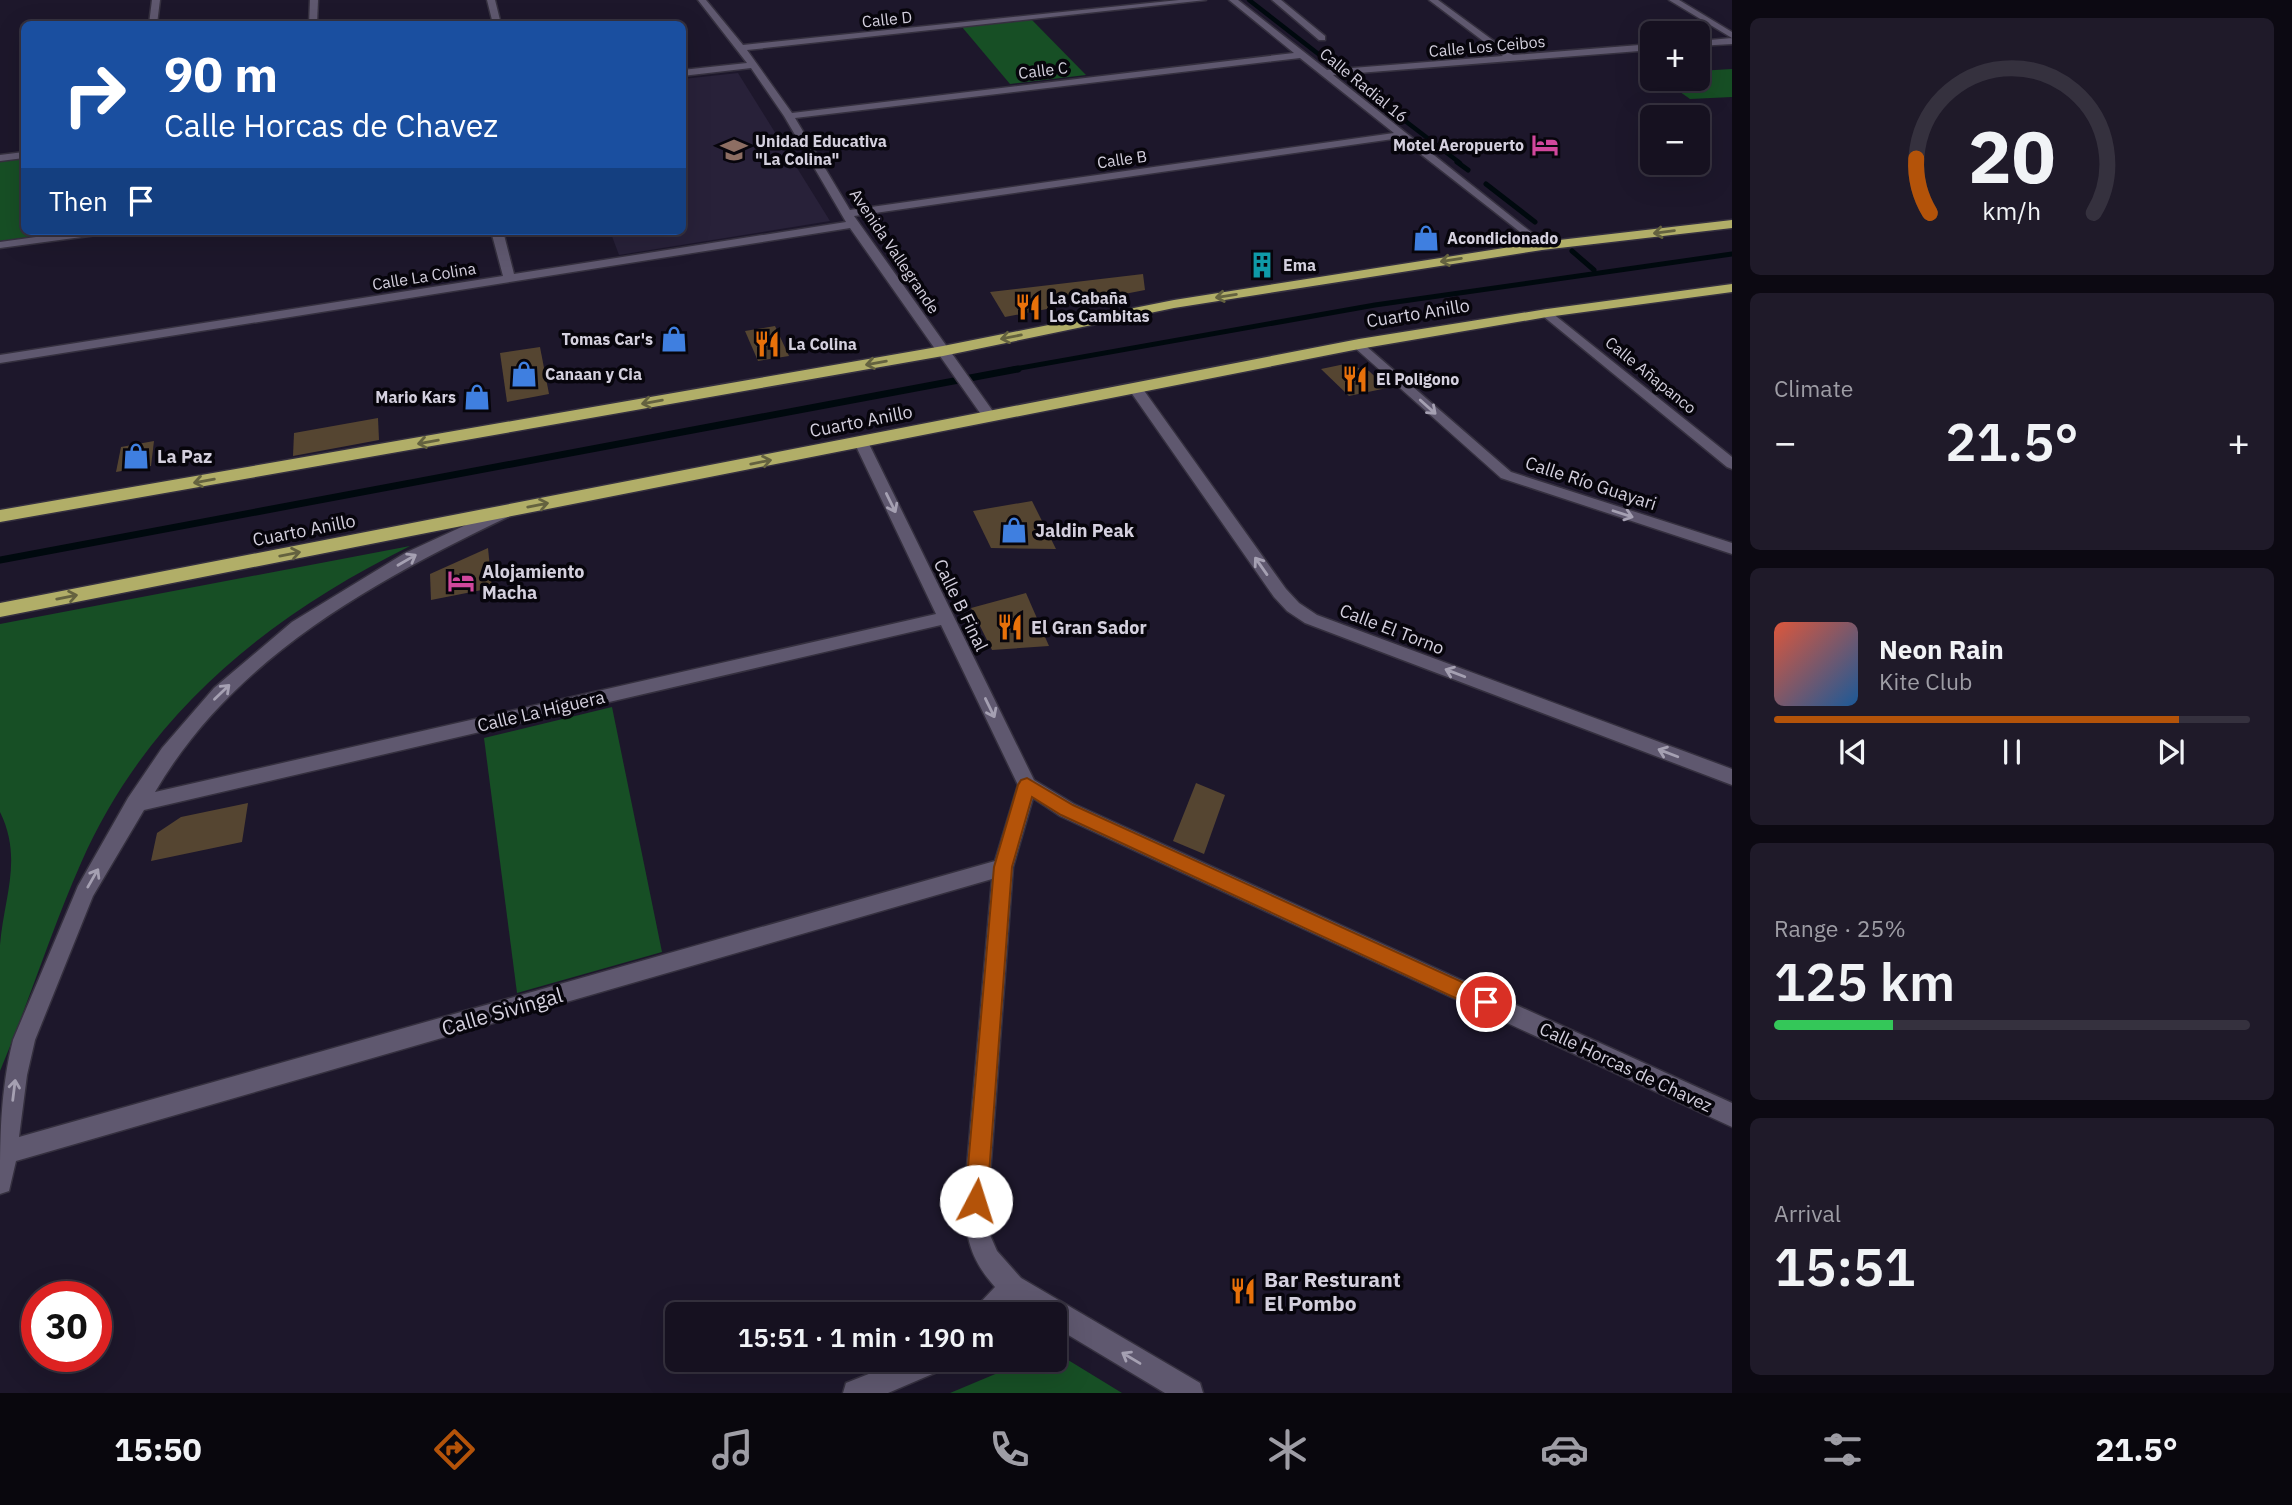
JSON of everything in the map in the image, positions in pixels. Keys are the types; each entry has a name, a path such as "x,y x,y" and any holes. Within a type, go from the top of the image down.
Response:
{"highway":[{"path":"0,516 943,351 1174,304 1542,246 1732,224"},
{"name":"Cuarto Anillo","path":"0,610 1359,344 1547,313 1732,288"}],"street":[{"path":"153,21 156,0"},
{"path":"313,21 314,0"},
{"path":"491,0 496,21"},
{"name":"Avenida Vallegrande","path":"702,0 741,48 789,116 850,219 990,417"},
{"name":"Calle D","path":"741,48 1202,0"},
{"name":"Calle Radial 16","path":"1233,0 1542,246"},
{"path":"1276,0 1322,38"},
{"path":"1433,0 1510,58"},
{"path":"1673,0 1732,39"},
{"path":"1710,42 1732,39"},
{"name":"Calle Los Ceibos","path":"1324,73 1640,48"},
{"name":"Calle C","path":"789,116 1300,54"},
{"path":"686,73 752,65"},
{"name":"Calle B","path":"850,219 1401,135"},
{"path":"0,158 21,155"},
{"name":"Calle La Colina","path":"0,359 509,278 850,219"},
{"path":"0,245 74,235"},
{"path":"498,235 509,278"},
{"name":"Calle Añapanco","path":"1547,313 1732,464"},
{"name":"Calle Río Guayari","path":"1359,344 1506,475 1732,549"},
{"name":"Calle El Torno","path":"1135,388 1280,593 1293,607 1311,619 1732,777"},
{"name":"Calle B Final","path":"861,442 1027,785"},
{"path":"0,1182 18,1062 24,1040 85,892 135,804 168,753 220,693 299,626 411,557 505,512"},
{"name":"Calle La Higuera","path":"135,804 947,618"},
{"path":"1027,785 1003,867 976,1201 978,1234 988,1260 1012,1287 1190,1393"},
{"name":"Calle Horcas de Chavez","path":"1027,785 1067,810 1732,1115"},
{"name":"Calle Sivingal","path":"3,1153 1003,867"},
{"path":"998,1302 1012,1287"},
{"path":"856,1393 906,1372"}],"shaded area":[{"name":"Unidad Educativa \"La Colina\"","path":"738,73 830,221 619,255 612,235 686,235 686,79"}],"green space":[{"path":"1032,20 1086,75 1010,84 962,27"},
{"path":"1732,69 1732,97 1690,99 1679,91 1710,91 1710,70"},
{"path":"21,157 21,235 44,235 0,241 0,160"},
{"path":"410,546 308,604 260,638 217,675 176,716 140,760 108,809 81,863 0,1071 0,945 11,862 7,829 0,812 0,624"},
{"path":"612,707 662,952 517,993 484,738"},
{"path":"1067,1359 1122,1393 950,1393 1000,1372 1067,1372"}],"building":[{"name":"La Cabaña Los Cambitas","path":"1143,274 1145,290 1005,317 990,292"},
{"name":"La Colina","path":"775,326 789,356 758,361 745,331"},
{"name":"Canaan y Cia","path":"540,347 549,394 507,402 500,353"},
{"name":"El Poligono","path":"1345,364 1369,371 1387,388 1349,396 1321,369"},
{"path":"378,418 379,440 293,456 294,433"},
{"name":"La Paz","path":"154,441 151,466 116,472 121,447"},
{"name":"Jaldin Peak","path":"1032,501 1056,549 991,548 973,511"},
{"name":"Alojamiento Macha","path":"488,548 492,588 431,600 430,574"},
{"name":"El Gran Sador","path":"1026,593 1049,646 992,650 971,608"},
{"path":"1196,783 1225,795 1204,854 1173,841"},
{"path":"248,803 242,842 151,861 157,833 181,817"}],"waterway":[{"path":"1249,0 1339,70"},
{"path":"1344,74 1460,163"},
{"path":"1457,162 1468,170"},
{"path":"1486,184 1535,222"},
{"path":"1572,251 1594,270"},
{"path":"1009,370 1375,305 1732,254"},
{"path":"0,560 1018,369"}],"place":[{"name":"Motel Aeropuerto","path":"1545,145"},
{"name":"Unidad Educativa \"La Colina\"","path":"734,150"},
{"name":"Acondicionado","path":"1426,238"},
{"name":"Ema","path":"1262,265"},
{"name":"La Cabaña Los Cambitas","path":"1028,307"},
{"name":"Tomas Car's","path":"674,339"},
{"name":"La Colina","path":"767,344"},
{"name":"Canaan y Cia","path":"524,374"},
{"name":"El Poligono","path":"1355,379"},
{"name":"Mario Kars","path":"477,397"},
{"name":"La Paz","path":"136,456"},
{"name":"Jaldin Peak","path":"1014,530"},
{"name":"Alojamiento Macha","path":"461,581"},
{"name":"El Gran Sador","path":"1010,627"},
{"name":"Bar Resturant El Pombo","path":"1243,1291"}],"route":[{"path":"976,1201 1003,867 1027,785 1067,810 1486,1002"}]}
